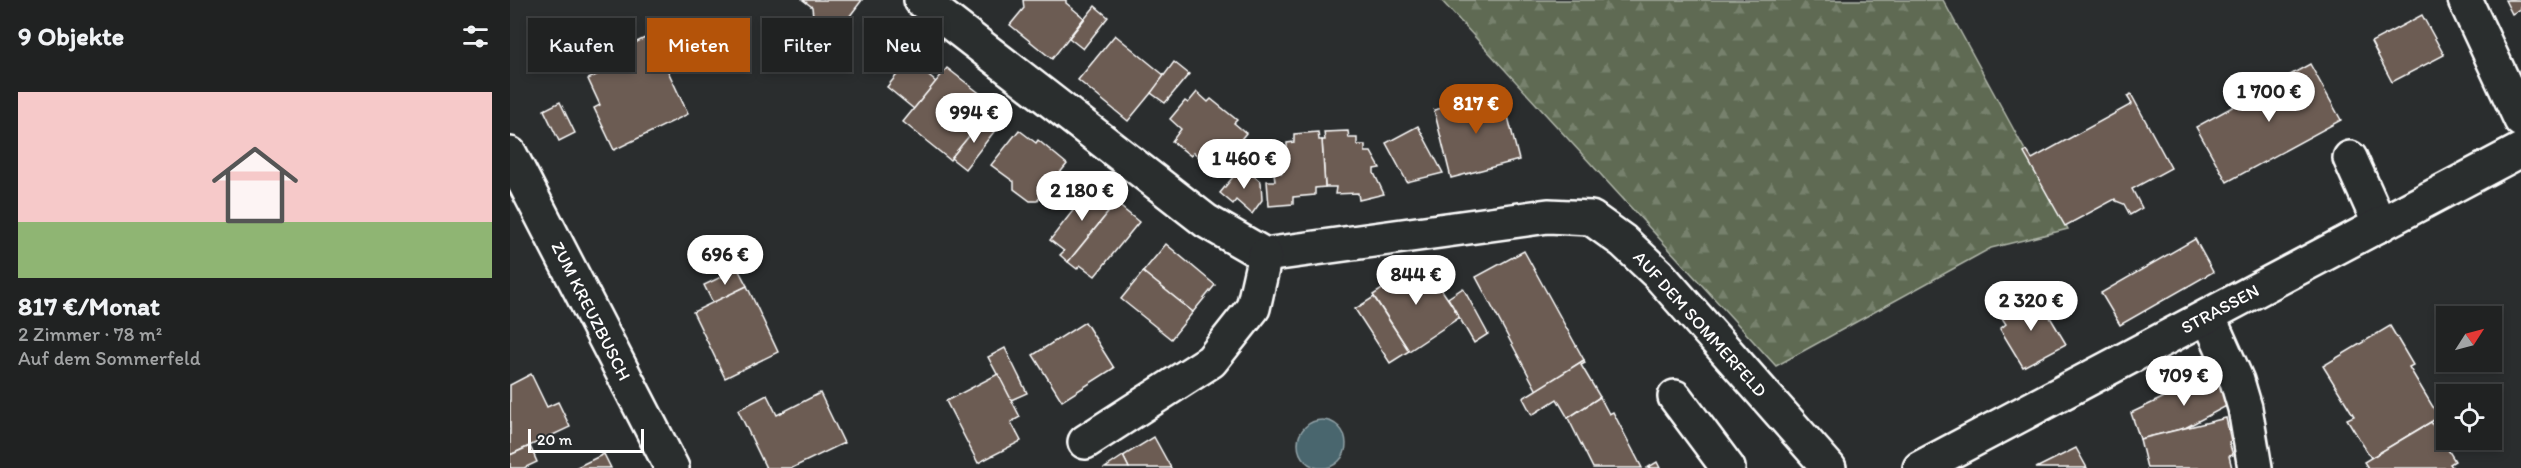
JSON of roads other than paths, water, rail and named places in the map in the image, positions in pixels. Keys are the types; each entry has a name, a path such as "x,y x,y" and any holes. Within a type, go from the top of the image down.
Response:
{"street":[{"path":"921,0 1206,221 1265,255 1253,308 1211,361 1084,442"},
{"path":"2465,0 2521,120"},
{"name":"STRASSEN","path":"1920,468 2521,150"},
{"name":"ZUM KREUZBUSCH","path":"510,154 672,468"},
{"path":"2350,158 2380,225"},
{"name":"AUF DEM SOMMERFELD","path":"1265,255 1548,216 1591,218 1623,241 1658,274 1829,468"},
{"path":"2208,316 2237,381 2245,408 2255,468"},
{"path":"1675,397 1728,468"}],"water":[{"path":"1322,420 1339,427 1346,444 1339,461 1322,468 1305,461 1298,444 1305,427"}]}
